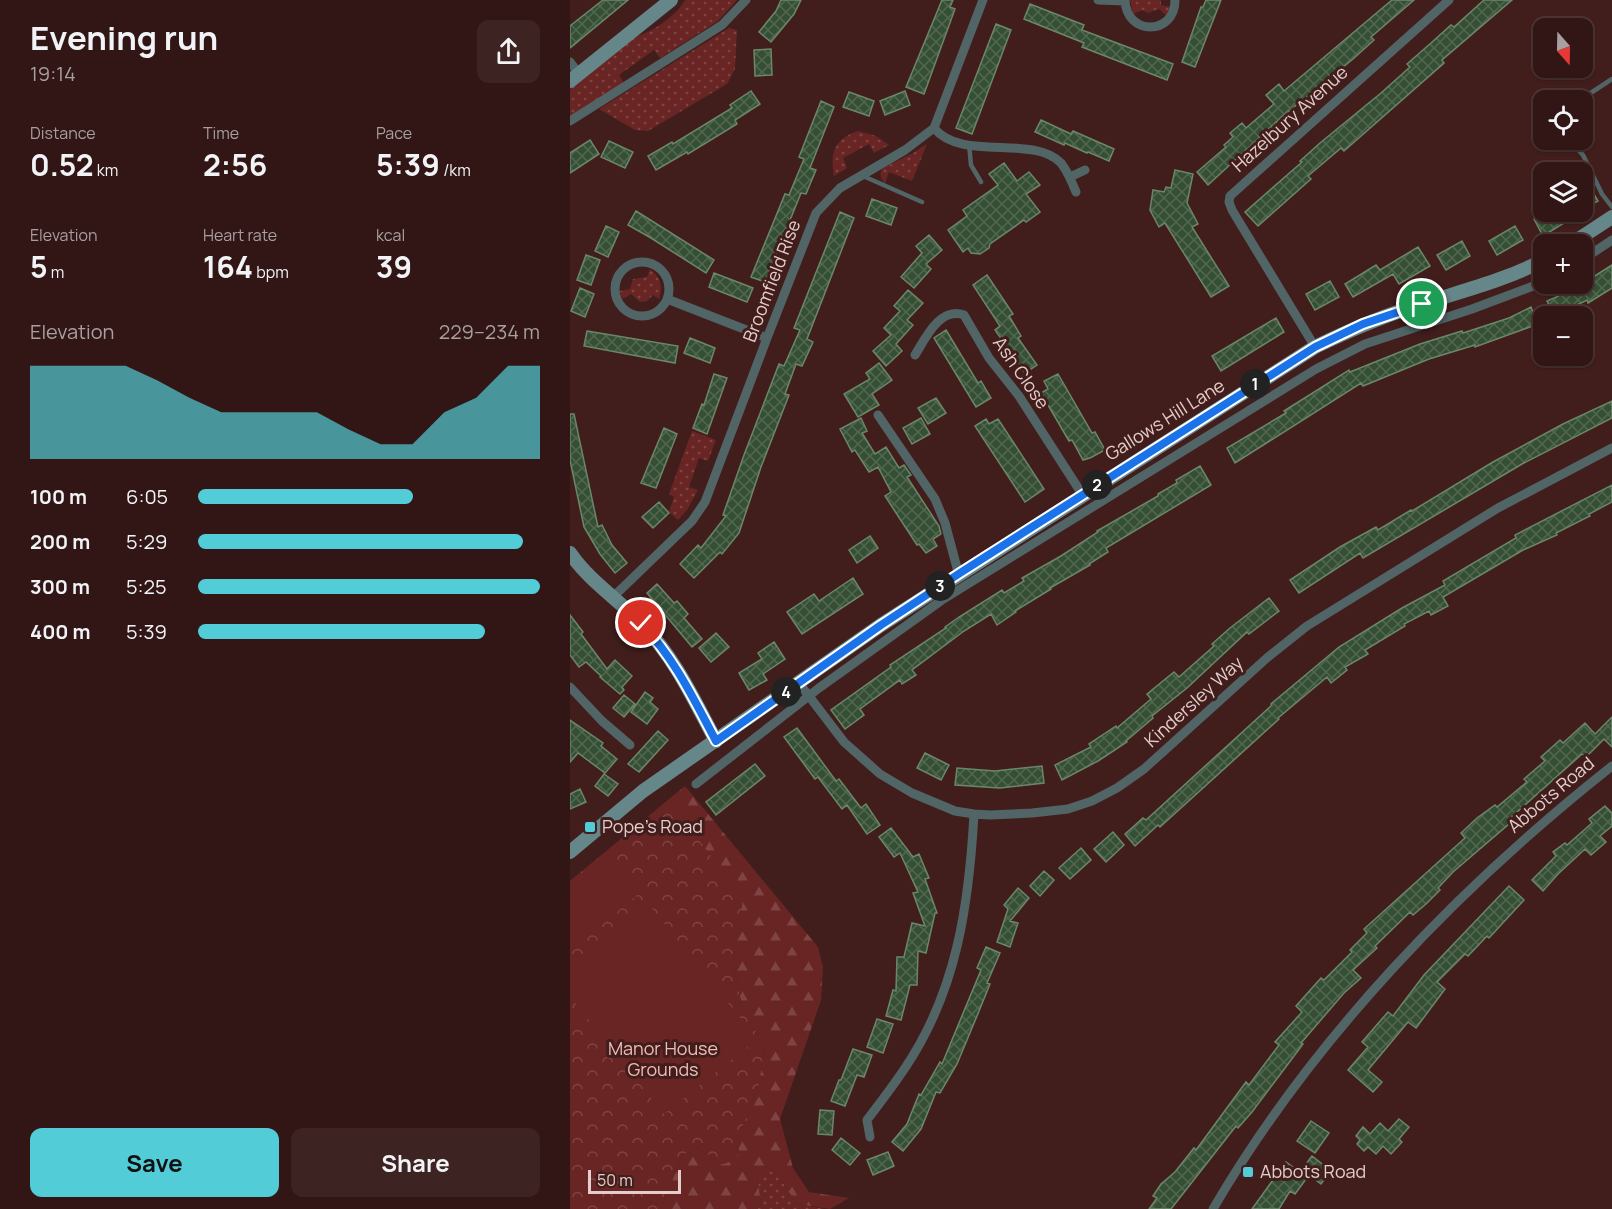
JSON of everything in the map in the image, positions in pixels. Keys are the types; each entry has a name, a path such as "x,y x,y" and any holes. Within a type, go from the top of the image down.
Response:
{"street":[{"path":"570,62 575,77 671,0"},
{"path":"570,122 722,25 746,0"},
{"path":"983,0 934,128 952,142 1047,155 1061,164 1076,192"},
{"path":"1098,0 1125,1 1129,17 1136,23 1149,28 1166,22 1172,15 1175,0"},
{"name":"Hazelbury Avenue","path":"1315,347 1232,210 1229,202 1230,196 1449,0"},
{"name":"Broomfield Rise","path":"613,597 701,510 816,213 840,188 905,150 934,128"},
{"path":"1070,177 1085,170"},
{"path":"1586,234 1606,221 1612,239 1593,252"},
{"path":"650,262 659,267 668,280 667,299 663,306 649,315 632,314 619,304 615,296 616,279 628,265 650,262"},
{"name":"Gallows Hill Lane","path":"570,852 644,791 881,625 1082,494 1315,347 1363,324 1476,289 1533,266"},
{"name":"Gallows Hill Lane","path":"696,784 808,697 973,579 1316,369 1355,348 1533,286"},
{"path":"667,299 766,338"},
{"name":"Ash Close","path":"915,355 931,328 942,318 960,313 968,318 983,349 1019,396 1082,494"},
{"path":"923,341 933,347"},
{"path":"878,415 935,499 960,573"},
{"path":"1195,422 1205,437"},
{"name":"Kindersley Way","path":"798,683 844,742 880,774 903,789 933,803 955,811 990,815 1068,808 1092,801 1117,789 1144,769 1268,657 1307,626 1498,508 1612,448"},
{"path":"570,553 584,570 641,623 670,659 685,680 716,741"},
{"path":"570,687 602,722 630,745"},
{"name":"Abbots Road","path":"1213,1209 1270,1120 1337,1034 1394,968 1502,858 1612,765"},
{"path":"870,1137 867,1120 906,1068 929,1026 951,972 964,918 974,814"}],"lane":[{"path":"1593,91 1612,79"},
{"path":"969,144 970,165 981,182"},
{"path":"1578,150 1602,194 1612,207"},
{"path":"860,175 922,202"}],"green space":[{"path":"685,0 737,0 718,21 660,58 654,50 619,75 624,83 570,117 570,89 636,36 664,22"},
{"path":"1130,0 1161,0 1161,5 1171,7 1167,16 1159,9 1148,13 1143,10 1133,14"},
{"path":"729,28 737,30 735,69 727,84 648,131 635,130 599,109"},
{"path":"858,131 876,136 889,145 874,153 869,144 843,158 847,168 834,176 833,160 836,148 844,138"},
{"path":"927,144 912,181 889,172 885,183 883,181 881,174 883,168"},
{"path":"650,269 660,282 659,299 653,295 647,301 640,302 631,294 622,299 620,291 630,289 633,279 647,277"},
{"path":"692,431 716,440 708,461 699,458 689,487 698,490 687,510 678,520 669,512 674,497 669,494"},
{"path":"685,786 818,947 823,967 821,1000 780,1119 793,1168 809,1192 849,1198 830,1209 797,1204 775,1171 767,1167 757,1176 761,1203 757,1209 661,1209 682,1155 698,1148 723,1164 738,1158 739,1136 759,1084 764,1045 743,1011 733,963 742,900 669,799"},
{"name":"Manor House Grounds","path":"669,799 743,900 733,963 743,1011 764,1045 759,1084 739,1136 738,1159 723,1164 698,1148 682,1155 661,1209 570,1209 570,881"},
{"path":"612,856 641,892 574,947 570,943 570,891"},
{"path":"651,907 757,1039 664,1114 570,996 570,972"},
{"path":"767,1167 775,1171 797,1204 825,1209 757,1209 761,1203 757,1176"}],"building":[{"path":"603,0 628,0 570,48 570,26"},
{"path":"781,0 801,0 794,14 771,42 759,32 776,11"},
{"path":"942,0 953,0 950,7 955,9 924,94 906,87"},
{"path":"1206,0 1221,0 1195,67 1182,62 1201,7"},
{"path":"1392,0 1414,0 1371,37 1374,40 1353,59 1284,115 1208,185 1197,172 1226,147 1224,145 1233,137 1230,133 1242,123 1246,128 1274,104 1266,95 1279,84 1284,91"},
{"path":"1484,0 1512,0 1442,60 1444,63 1344,151 1341,148 1308,176 1311,179 1258,226 1245,212 1320,143 1410,67 1407,64 1451,25 1454,27"},
{"path":"1030,4 1084,25 1082,30 1173,64 1167,80 1082,47 1084,43 1024,19"},
{"path":"996,24 1011,30 972,134 956,128"},
{"path":"771,49 772,75 755,76 754,50"},
{"path":"751,91 760,104 735,120 737,124 688,154 687,152 656,170 648,156 672,142 673,144 732,108 730,105"},
{"path":"905,91 910,105 885,115 880,101"},
{"path":"849,92 874,101 869,116 843,107"},
{"path":"821,101 834,107 810,168 816,170 806,194 801,193 765,282 751,277 785,194 789,195 804,159 799,157"},
{"path":"1041,120 1071,134 1073,131 1114,149 1109,161 1035,132"},
{"path":"590,140 599,154 570,173 570,153"},
{"path":"609,141 633,152 625,168 601,157"},
{"path":"1004,163 1017,181 1029,172 1040,185 1026,194 1040,212 1026,222 1024,220 980,254 971,253 968,248 963,252 948,230 967,216 963,210 998,185 989,174"},
{"path":"1175,170 1193,174 1187,203 1198,224 1192,227 1229,286 1211,297 1165,223 1159,227 1150,210 1153,190 1164,192 1166,187 1171,188"},
{"path":"1593,193 1598,201 1593,204"},
{"path":"872,199 897,208 891,225 866,216"},
{"path":"636,211 714,260 706,273 628,225"},
{"path":"840,212 854,218 807,339 813,342 802,366 796,364 785,394 789,395 739,533 722,554 720,552 694,578 680,564 698,545 701,548 726,516 723,515 744,455 779,364 784,366 800,330 794,328"},
{"path":"1536,222 1566,222 1546,234 1542,234"},
{"path":"606,226 619,232 608,257 595,251"},
{"path":"1515,226 1523,240 1497,255 1489,241"},
{"path":"929,235 942,250 926,264 931,269 914,288 901,277 922,253 916,246"},
{"path":"1462,241 1470,256 1446,270 1437,255"},
{"path":"1418,247 1430,266 1399,284 1393,274 1353,297 1345,284 1376,265 1380,270"},
{"path":"586,255 600,260 591,285 577,280"},
{"path":"1612,265 1612,288 1588,303 1587,300 1575,306 1550,306 1547,301 1563,294 1593,294 1593,277"},
{"path":"714,273 753,288 747,302 709,287"},
{"path":"987,275 1013,314 1009,316 1021,336 1018,338 1037,365 1025,373 995,330 1000,326 973,285"},
{"path":"1330,281 1339,297 1315,310 1306,294"},
{"path":"580,288 594,294 585,317 571,311"},
{"path":"908,290 923,303 907,320 913,325 896,344 902,351 886,366 873,351 891,335 884,328 900,311 894,306"},
{"path":"1531,307 1533,326 1475,347 1475,345 1429,359 1363,386 1361,383 1235,463 1227,448 1286,413 1284,411 1349,370 1350,372 1420,344 1509,318"},
{"path":"1276,318 1284,332 1221,371 1212,356"},
{"path":"946,330 978,383 981,381 991,398 976,407 934,338"},
{"path":"587,331 678,346 675,363 584,346"},
{"path":"690,338 715,348 710,363 684,353"},
{"path":"879,363 892,380 872,394 879,405 858,417 844,394 870,379 866,373"},
{"path":"714,374 727,378 707,434 693,428 702,404 704,405"},
{"path":"1058,374 1092,433 1095,432 1105,450 1090,458 1083,460 1041,393 1048,389 1044,381"},
{"path":"936,398 946,413 928,424 918,408"},
{"path":"1612,401 1612,418 1522,464 1363,558 1360,553 1299,593 1290,580 1340,547 1376,527 1378,530 1493,462 1563,424"},
{"path":"570,414 574,414 598,527 602,525 612,545 627,563 615,573 600,554 584,527 570,460"},
{"path":"861,418 867,431 862,433 875,454 886,447 899,468 904,465 911,475 907,477 939,526 941,534 933,539 937,546 926,553 919,544 917,545 885,496 891,492 878,467 869,472 855,450 852,452 840,429"},
{"path":"921,418 930,434 912,444 903,428"},
{"path":"986,419 989,424 998,419 1044,489 1025,502 975,426"},
{"path":"664,428 677,434 656,488 641,483"},
{"path":"1200,466 1211,485 1106,548 1108,552 1090,565 1050,588 997,625 991,614 964,631 912,670 916,675 902,684 900,680 860,709 864,715 845,729 831,710 959,617 1002,590 1004,593 1024,581 1022,578 1158,496 1177,483 1176,480"},
{"path":"1612,485 1612,502 1556,533 1557,535 1523,550 1443,597 1448,606 1431,615 1429,611 1404,624 1405,626 1365,650 1368,654 1345,667 1347,670 1331,683 1327,677 1278,718 1160,827 1158,825 1135,846 1125,834 1143,818 1146,820 1271,704 1339,647 1402,608 1445,585 1443,581 1516,538 1515,535"},
{"path":"659,502 669,513 653,528 642,517"},
{"path":"870,536 878,548 857,563 849,550"},
{"path":"853,578 863,594 802,634 787,612 814,594 819,601"},
{"path":"657,584 674,603 677,601 688,614 684,618 702,639 692,647 647,593"},
{"path":"1269,598 1279,611 1249,634 1247,632 1187,688 1152,716 1153,718 1127,742 1062,780 1055,765 1091,747 1089,744 1116,726 1117,728 1151,699 1147,694 1174,672 1179,677 1214,646 1212,644 1230,628"},
{"path":"570,615 607,669 615,660 632,676 622,687 624,690 620,694 586,662 579,667 570,655"},
{"path":"716,633 729,647 711,662 699,648"},
{"path":"774,642 785,659 763,674 767,680 749,690 739,673 762,659 758,653"},
{"path":"645,692 653,698 650,702 658,709 647,724 631,712"},
{"path":"624,695 635,704 624,717 613,708"},
{"path":"1612,717 1612,747 1604,739 1586,757 1582,754 1508,820 1510,823 1453,872 1426,904 1413,915 1410,912 1375,946 1377,948 1353,970 1361,978 1344,993 1301,1043 1303,1044 1252,1112 1238,1128 1236,1126 1171,1209 1149,1209 1157,1198 1153,1196 1161,1184 1175,1172 1194,1148 1196,1150 1246,1082 1249,1085 1279,1045 1275,1042 1302,1012 1296,1006 1321,978 1324,980 1352,952 1350,950 1367,933 1364,929 1465,838 1461,833 1477,818 1495,805 1497,807 1527,782 1524,779 1545,761 1541,757 1560,740 1563,743 1585,723 1595,734"},
{"path":"570,720 603,743 601,746 617,759 605,773 578,753 570,762"},
{"path":"797,728 836,781 839,779 861,808 866,804 880,825 867,834 847,805 842,809 818,777 815,779 784,737"},
{"path":"658,731 668,740 639,772 628,764"},
{"path":"925,753 949,765 941,780 917,768"},
{"path":"755,764 765,776 716,815 706,802"},
{"path":"1042,766 1044,783 1000,788 955,785 957,768 995,771"},
{"path":"604,774 618,784 608,796 595,786"},
{"path":"580,789 586,802 570,809 570,794"},
{"path":"1605,806 1612,813 1612,826 1600,836 1606,842 1591,855 1585,849 1543,891 1532,880 1556,856 1553,852 1565,843 1567,845 1592,823 1589,819"},
{"path":"891,828 913,857 919,854 929,878 925,879 937,913 935,913 926,953 918,951 917,985 910,985 901,1020 886,1016 893,990 896,991 897,957 904,957 912,923 925,926 913,893 918,892 900,853 894,857 879,837"},
{"path":"1113,832 1124,845 1106,862 1094,849"},
{"path":"1081,848 1091,860 1070,879 1059,868"},
{"path":"1044,871 1054,880 1040,896 1030,886"},
{"path":"1509,886 1524,900 1489,938 1487,936 1468,956 1465,954 1437,982 1445,989 1416,1028 1408,1022 1368,1070 1382,1082 1373,1092 1348,1070 1368,1047 1362,1042 1388,1012 1393,1016 1424,975"},
{"path":"1018,888 1029,898 1010,921 1018,923 1010,947 997,942 1008,909 1004,905"},
{"path":"986,947 1000,953 987,983 990,984 977,1016 957,1064 940,1093 936,1092 921,1129 903,1151 892,1142 907,1124 919,1094 921,1095 940,1062 942,1064 981,970 977,968"},
{"path":"877,1019 893,1024 883,1053 867,1047"},
{"path":"853,1049 872,1055 864,1077 857,1075 845,1106 831,1101"},
{"path":"820,1110 834,1111 832,1135 818,1134"},
{"path":"1399,1119 1409,1127 1399,1139 1402,1142 1391,1154 1383,1146 1376,1154 1368,1147 1364,1151 1357,1144 1360,1140 1356,1136 1363,1127 1370,1134 1380,1123 1388,1131"},
{"path":"1311,1121 1329,1133 1315,1153 1297,1141"},
{"path":"841,1138 860,1153 850,1165 832,1150"},
{"path":"888,1152 894,1166 873,1175 867,1160"},
{"path":"1312,1156 1331,1171 1321,1184 1309,1175 1295,1194 1290,1191 1279,1209 1252,1209 1286,1162 1300,1172"}],"place":[{"name":"Pope's Road","path":"590,827"},
{"name":"Abbots Road","path":"1248,1172"}],"route":[{"path":"641,623 657,640 685,680 716,741 881,625 960,573 1315,347 1363,324 1422,304"}]}
